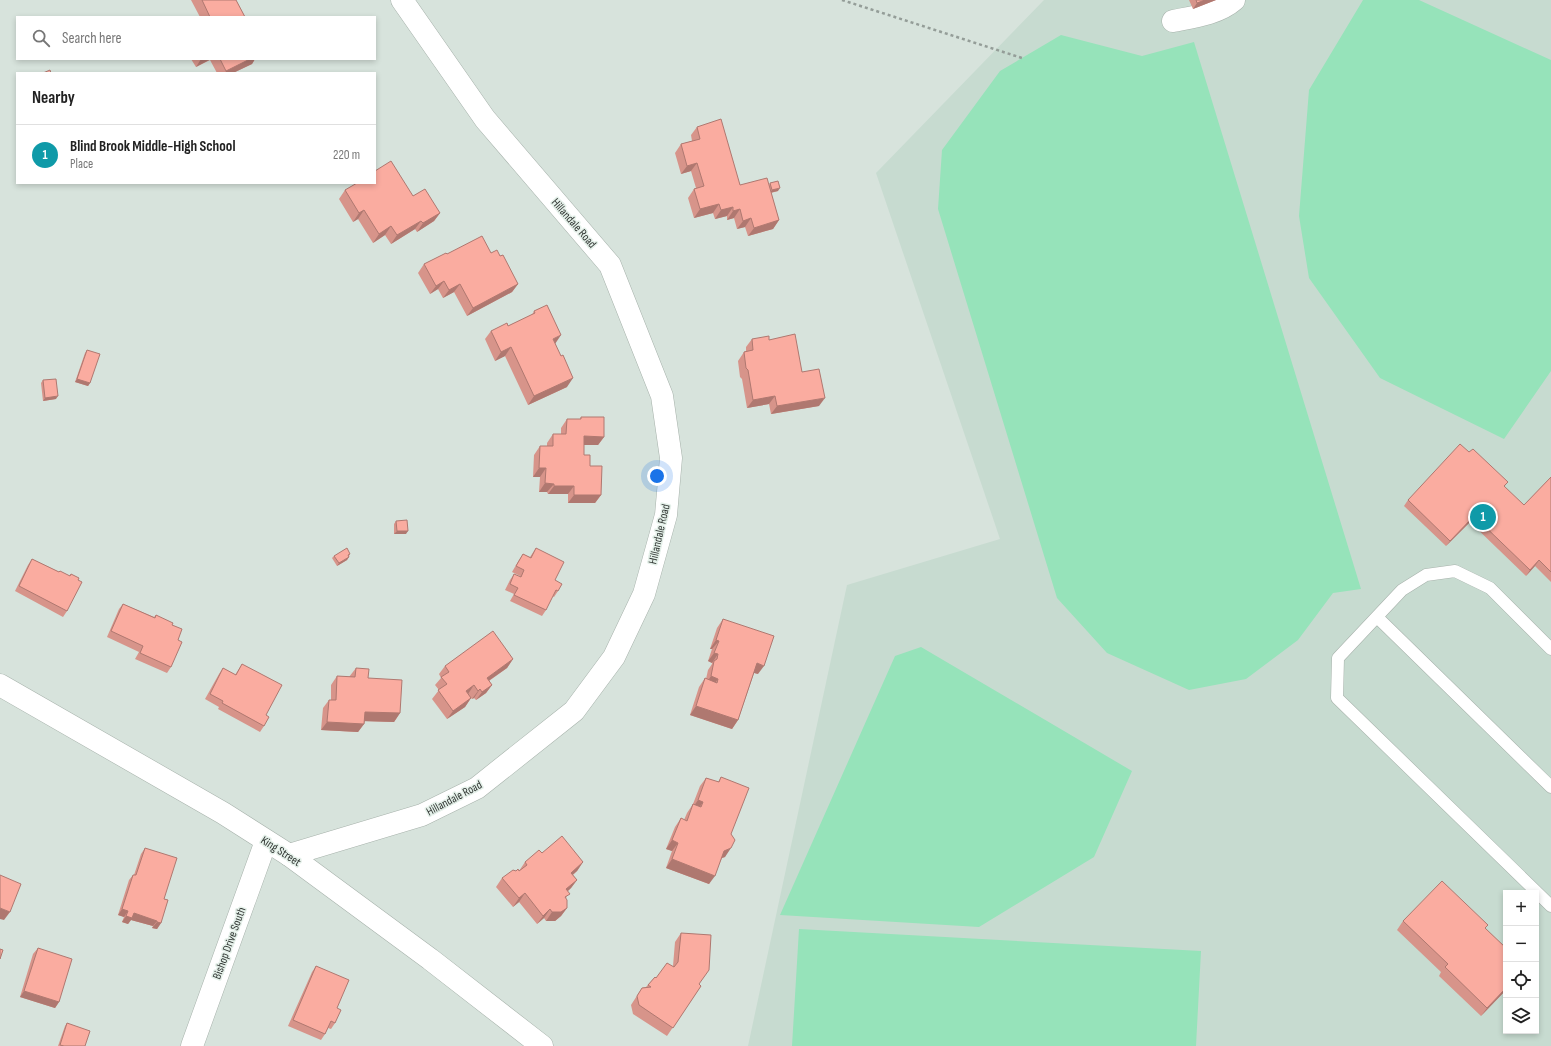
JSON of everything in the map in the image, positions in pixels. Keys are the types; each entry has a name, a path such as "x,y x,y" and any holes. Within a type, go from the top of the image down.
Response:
{"street":[{"name":"Hillandale Road","path":"289,855 422,815 477,788 574,711 614,656 644,594 666,515 671,458 662,396 610,265 485,119 402,0"},
{"path":"1173,21 1199,16 1228,5 1234,0"},
{"name":"King Street","path":"0,685 223,813 289,855 430,959 542,1046"},
{"name":"Bishop Drive South","path":"192,1046 266,840"}],"lane":[{"path":"1551,649 1490,588 1455,572 1426,575 1402,590 1338,658 1337,698 1551,906"},
{"path":"1377,617 1551,787"}],"path":[{"path":"842,0 1022,58"}],"shaded area":[{"path":"1044,0 1551,0 1551,1046 748,1046 847,585 1000,539 876,173"}],"green space":[{"path":"1363,0 1419,0 1551,60 1551,371 1504,439 1380,378 1309,278 1299,216 1309,90"},
{"path":"1061,35 1142,56 1194,42 1361,589 1333,593 1298,640 1246,679 1189,690 1107,653 1057,598 938,209 942,150 1000,71"},
{"path":"921,647 1132,771 1094,857 979,927 780,915 895,656"},
{"path":"799,929 1201,951 1196,1046 792,1046"}],"building":[{"path":"202,0 236,0 244,16 210,16"},
{"path":"1196,0 1205,0 1197,3"},
{"path":"220,60 248,60 226,71"},
{"path":"721,119 740,185 767,178 779,220 754,228 751,218 743,221 740,209 733,211 733,207 721,210 719,204 700,209 694,189 704,186 697,163 687,166 681,144 700,139 697,127"},
{"path":"391,161 413,196 425,189 440,213 423,223 421,221 397,235 391,226 379,234 364,210 359,213 345,190 355,184 376,184 376,170"},
{"path":"778,181 780,188 772,190 770,183"},
{"path":"482,236 491,253 497,250 500,256 503,255 518,284 473,308 460,284 449,290 444,281 436,286 424,264"},
{"path":"547,305 561,335 553,339 561,356 563,355 573,378 534,396 511,347 501,352 491,331 507,323 508,326 535,313 534,311"},
{"path":"795,334 802,372 819,369 825,398 777,406 775,396 753,400 744,352 753,350 752,339 769,336 769,340"},
{"path":"87,350 100,354 90,383 77,379"},
{"path":"56,379 58,396 45,398 43,380"},
{"path":"581,417 604,417 604,437 584,436 584,455 590,455 590,466 602,466 601,495 574,495 574,486 554,486 554,484 545,483 546,468 539,468 540,446 553,446 553,434 566,434 567,419 581,419"},
{"path":"1460,444 1469,452 1473,449 1508,482 1504,486 1524,505 1551,477 1551,572 1539,560 1530,570 1474,516 1450,541 1408,500"},
{"path":"407,520 408,531 397,531 396,521"},
{"path":"347,548 350,554 348,555 349,557 339,563 334,556"},
{"path":"536,548 564,562 555,580 562,584 558,591 556,590 546,610 514,595 518,588 510,584 514,574 521,577 524,570 516,566 523,554 531,558"},
{"path":"32,559 59,572 60,571 70,576 71,574 79,578 78,580 82,582 67,611 19,586"},
{"path":"123,604 155,618 156,615 173,623 172,625 182,629 178,640 182,642 171,667 140,653 143,646 111,631"},
{"path":"723,619 774,636 764,666 757,663 738,720 696,706 705,678 717,683 718,679 711,676 714,661 717,659 718,654 714,653 719,641 716,640"},
{"path":"493,631 513,659 487,678 492,685 482,692 480,689 478,691 474,685 466,691 471,698 453,711 438,690 447,684 441,677 449,672 445,666"},
{"path":"242,664 282,685 266,715 269,717 264,726 222,703 223,701 210,694 223,668 236,675"},
{"path":"356,668 369,669 368,678 402,680 400,713 365,712 364,724 327,722 329,700 336,700 337,676 355,677"},
{"path":"721,777 749,788 731,834 735,840 731,848 724,851 715,876 672,859 678,843 672,840 681,818 687,821 693,804 701,807 703,802 698,800 706,778 719,782"},
{"path":"562,836 583,862 571,873 577,880 566,889 570,894 565,897 567,900 567,908 561,912 552,912 550,909 543,916 525,893 519,898 502,878 513,870 516,871 518,869 519,871 527,865 525,862 539,850 542,853"},
{"path":"145,848 177,858 164,899 168,900 161,923 134,913 132,918 126,916 128,911 122,909 133,875 136,875"},
{"path":"0,875 21,884 10,912 0,908"},
{"path":"1442,881 1488,925 1485,928 1503,945 1503,991 1487,1008 1445,967 1448,964 1403,921"},
{"path":"681,933 711,935 709,970 699,984 701,986 673,1028 639,1005 637,996 642,988 651,987 648,985 655,977 656,978 667,963 674,967 678,962"},
{"path":"38,948 72,959 59,1002 24,991"},
{"path":"0,949 3,950 0,959"},
{"path":"316,966 349,980 337,1008 341,1010 335,1023 331,1021 325,1034 293,1020"},
{"path":"67,1023 90,1031 85,1046 60,1045"}],"place":[{"name":"Blind Brook Middle-High School","path":"1483,517"}]}
